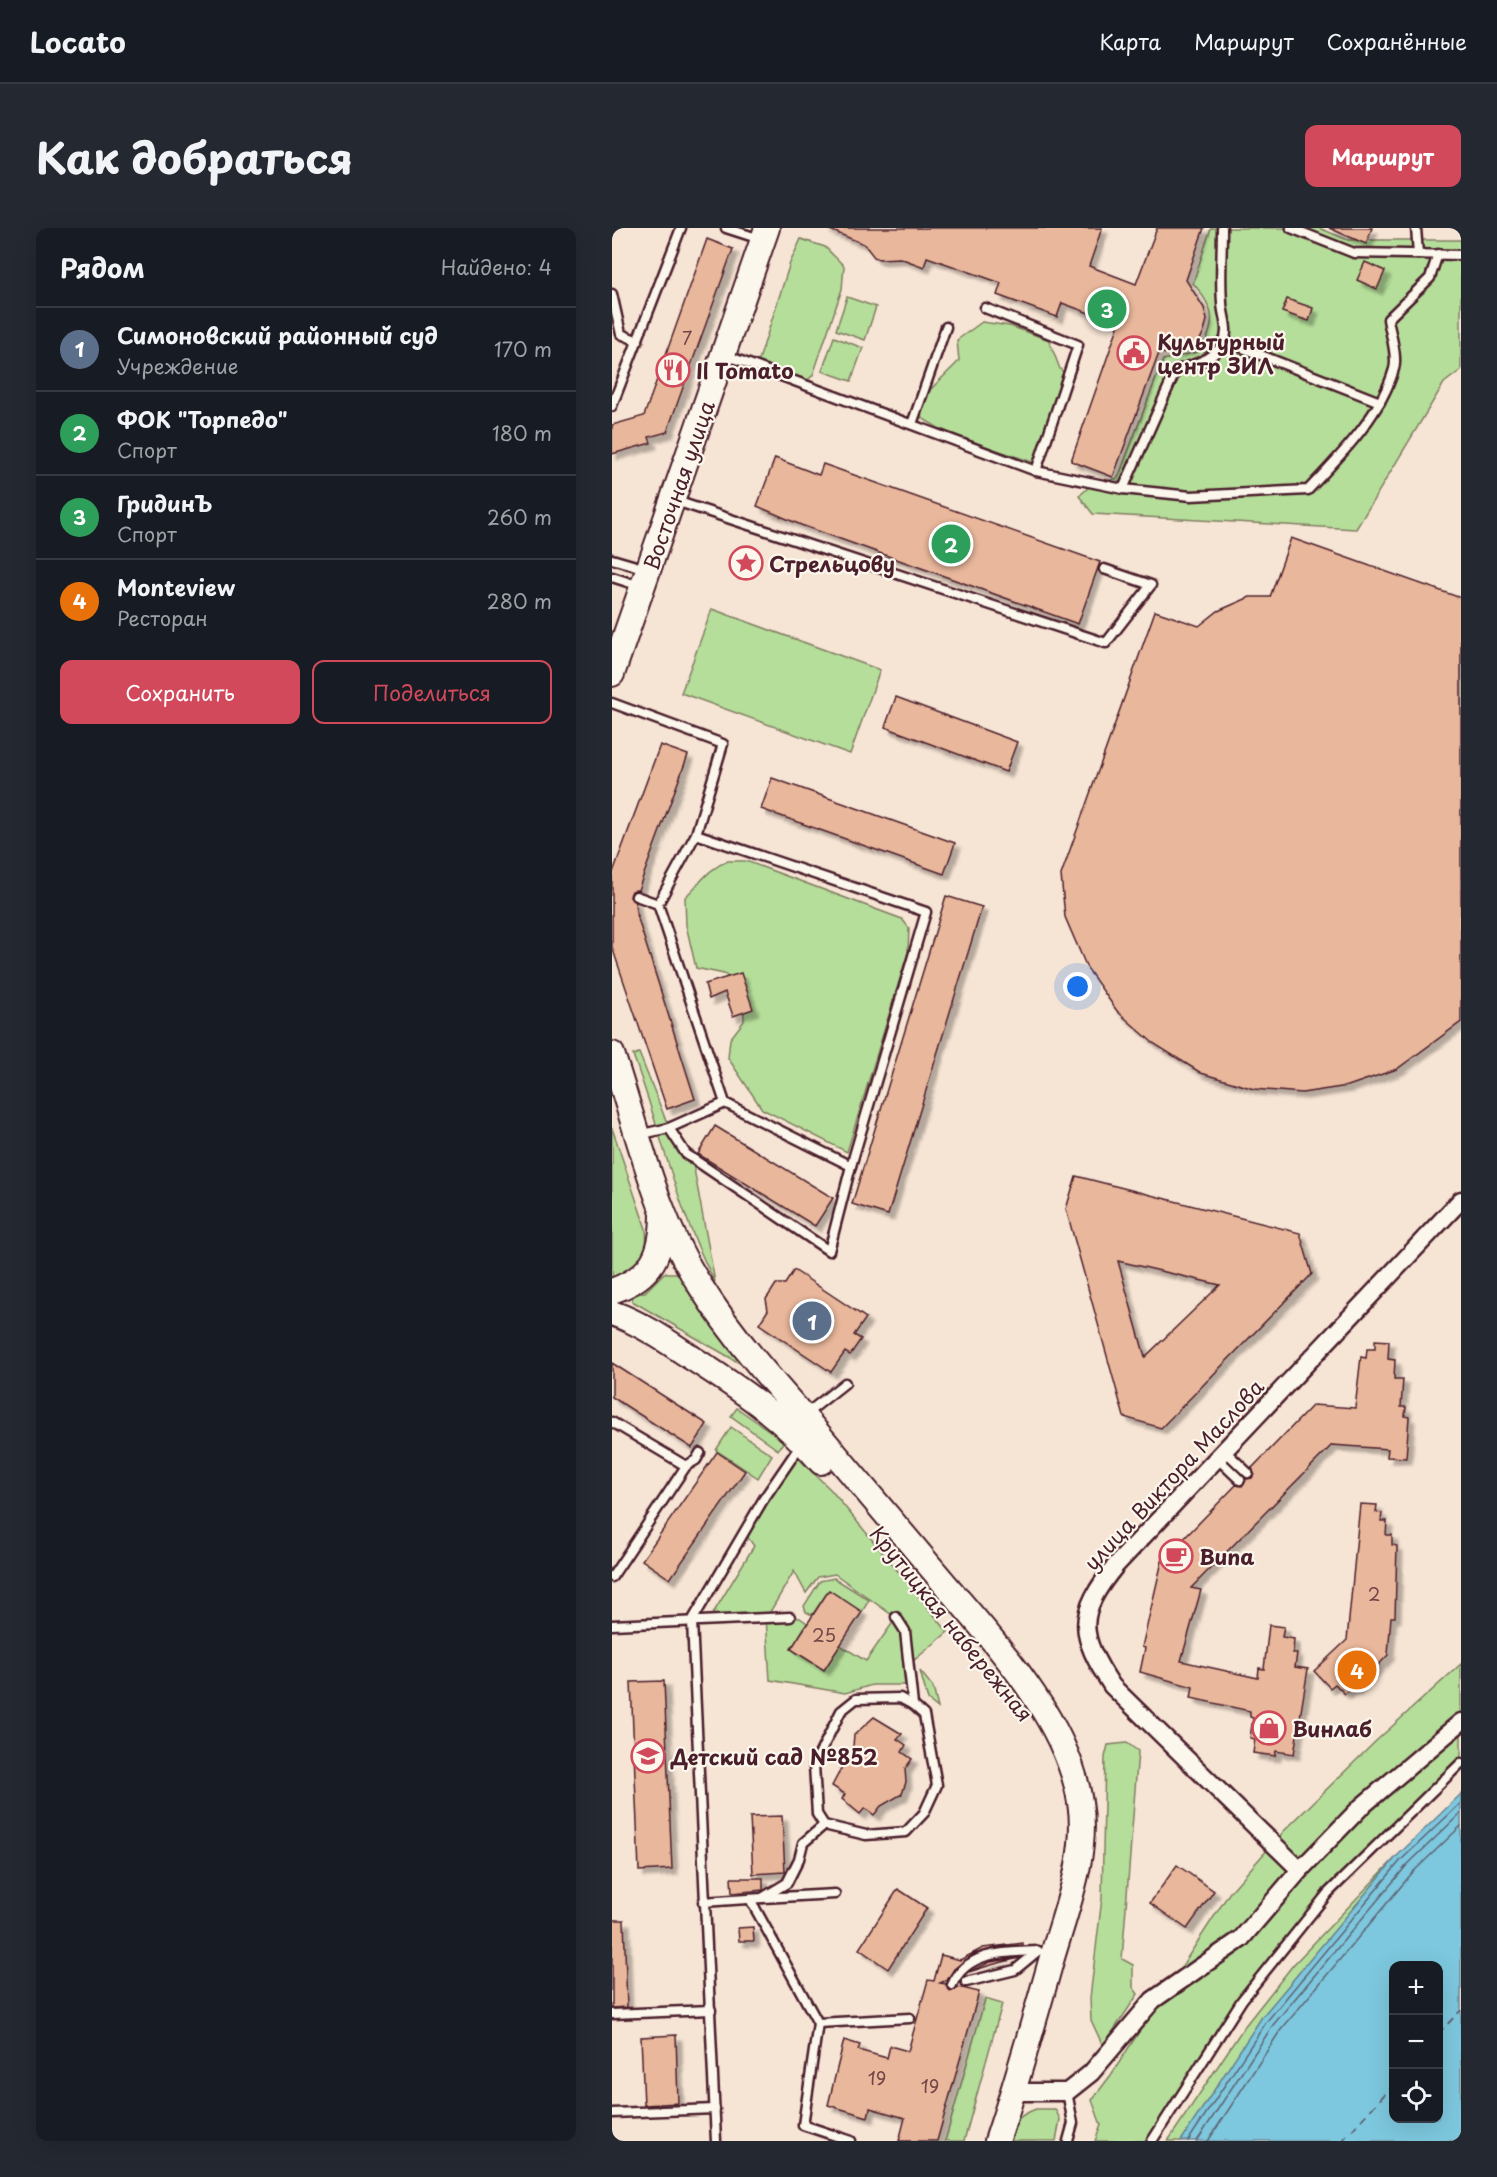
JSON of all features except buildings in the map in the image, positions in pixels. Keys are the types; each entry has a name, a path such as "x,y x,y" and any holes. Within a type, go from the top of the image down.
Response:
{"main road":[{"name":"Восточная улица","path":"612,674 765,234"},
{"path":"612,1054 663,1212 701,1289 807,1429"},
{"path":"612,1291 633,1284 650,1268 659,1251 663,1233 663,1212"},
{"name":"Крутицкая набережная","path":"612,1313 651,1331 743,1391 807,1429 968,1611 1051,1720 1073,1773 1080,1803 1082,1833 1075,1874 1006,2090 981,2141"},
{"name":"Крутицкая набережная","path":"807,1429 1036,1726 1059,1779 1066,1806 1067,1832 1057,1885 1030,1951 997,2141"}],"street":[{"name":"улица Виктора Маслова","path":"1300,1870 1112,1686 1094,1659 1086,1613 1095,1591 1116,1565 1461,1200"},
{"path":"1006,2090 1067,2092 1091,2073 1153,2000 1241,1939 1300,1870 1361,1807 1461,1722"}],"lane":[{"path":"612,406 681,228"},
{"path":"726,228 765,234"},
{"path":"1123,489 1176,370 1199,364 1218,350 1225,341 1226,330 1222,303 1222,228"},
{"path":"1292,228 1354,253 1461,255"},
{"path":"1416,228 1418,254"},
{"path":"722,353 1036,471 1123,489 1191,496 1308,490 1337,459 1380,402 1395,367 1388,319 1430,278 1438,254"},
{"path":"612,294 621,334 638,341"},
{"path":"985,308 1078,345 1036,471"},
{"path":"912,424 946,327"},
{"path":"1225,341 1380,402"},
{"path":"673,500 1106,643 1151,585 1104,569"},
{"path":"612,559 646,579"},
{"path":"612,577 646,579"},
{"path":"612,703 723,744 696,834 658,904 725,1103 851,1166"},
{"path":"669,1128 686,1154 829,1251 851,1166 926,912 696,834"},
{"path":"636,896 658,904"},
{"path":"638,1135 669,1128 725,1103"},
{"path":"716,2141 711,2010 703,1902 692,1621 807,1429 845,1383"},
{"path":"612,1422 686,1466"},
{"path":"612,1577 686,1466 696,1460 700,1454"},
{"path":"1221,1454 1248,1473"},
{"path":"1221,1454 1240,1480"},
{"path":"612,1625 790,1617"},
{"path":"896,1617 905,1630 913,1705"},
{"path":"900,1698 913,1705 924,1715 937,1785 924,1813 906,1832 866,1834 824,1825 817,1814 814,1765 841,1711 856,1700 900,1698"},
{"path":"1152,2141 1242,2000 1328,1893 1461,1763"},
{"path":"762,1898 787,1882 799,1858 803,1843 824,1825"},
{"path":"703,1902 835,1894"},
{"path":"750,1899 818,2023 803,2125 851,2141"},
{"path":"966,1982 1015,1970 1030,1951"},
{"path":"952,1985 956,1975 977,1958 1030,1951"},
{"path":"612,2014 711,2010"},
{"path":"818,2023 910,2018"},
{"path":"1067,2092 1073,2123 1068,2141"},
{"path":"612,2113 715,2109"}],"green space":[{"path":"1211,228 1319,228 1348,240 1461,240 1461,370 1444,383 1356,529 1093,514 1079,496 1090,486 1118,478 1163,360 1201,351 1206,341 1210,332 1211,316 1206,301 1193,283"},
{"path":"801,239 825,247 844,266 842,289 813,375 808,380 758,363 790,263"},
{"path":"847,297 876,307 865,340 836,330"},
{"path":"982,322 1010,326 1049,340 1060,369 1068,376 1038,464 947,433 920,417 929,391 959,361 957,340"},
{"path":"834,337 863,348 851,381 822,371"},
{"path":"712,609 880,670 850,754 681,693"},
{"path":"728,861 746,861 902,919 909,928 908,952 847,1152 762,1109 728,1058 730,1039 744,1021 743,988 724,974 696,968 686,925 685,897 710,872"},
{"path":"639,1053 669,1128 692,1158 715,1282 680,1199 633,1055"},
{"path":"612,1128 646,1229 647,1240 641,1263 630,1272 612,1281"},
{"path":"664,1273 682,1273 743,1365 632,1301 633,1295 645,1292"},
{"path":"737,1408 784,1441 778,1450 731,1416"},
{"path":"731,1427 772,1455 758,1478 716,1450"},
{"path":"794,1454 831,1490 948,1632 912,1662 911,1685 872,1685 845,1693 770,1680 766,1618 709,1620 754,1546 744,1532","holes":["794,1571 806,1593 818,1577 835,1574 896,1618 866,1661 840,1645 824,1670 791,1649 807,1623 800,1618 767,1617"]},
{"path":"834,1578 869,1600 862,1612 829,1590 812,1615 806,1612 804,1606 820,1581"},
{"path":"1461,1664 1461,1763 1328,1893 1242,2000 1152,2141 1095,2141 1101,2125 1092,2100 1111,2075 1230,1892 1284,1831 1376,1741"},
{"path":"920,1671 933,1687 938,1708 928,1700"},
{"path":"1127,1743 1138,1751 1122,1959 1133,1965 1133,1987 1138,1994 1103,2046 1091,2020 1090,1998 1102,1898 1105,1757 1108,1745"},
{"path":"1397,1856 1262,2017 1181,2141 1168,2141 1244,2027 1293,1965"},
{"path":"985,1999 1002,2004 964,2141 945,2141"},
{"path":"1036,2109 1055,2109 1060,2119 1056,2141 1007,2141 1017,2120"}],"water":[{"path":"1461,1794 1461,2141 1181,2141 1262,2017 1397,1856"}],"ferry route":[{"path":"1443,2029 1461,2010"},
{"path":"1342,2141 1389,2089"}],"place":[{"name":"ГридинЪ","path":"1107,309"},
{"name":"Культурный центр ЗИЛ","path":"1134,353"},
{"name":"Il Tomato","path":"673,370"},
{"name":"ФОК \"Торпедо\"","path":"951,544"},
{"name":"Стрельцову","path":"746,563"},
{"name":"Симоновский районный суд","path":"812,1321"},
{"name":"Buna","path":"1176,1556"},
{"name":"Monteview","path":"1357,1670"},
{"name":"Винлаб","path":"1269,1728"},
{"name":"Детский сад №852","path":"648,1756"}]}
